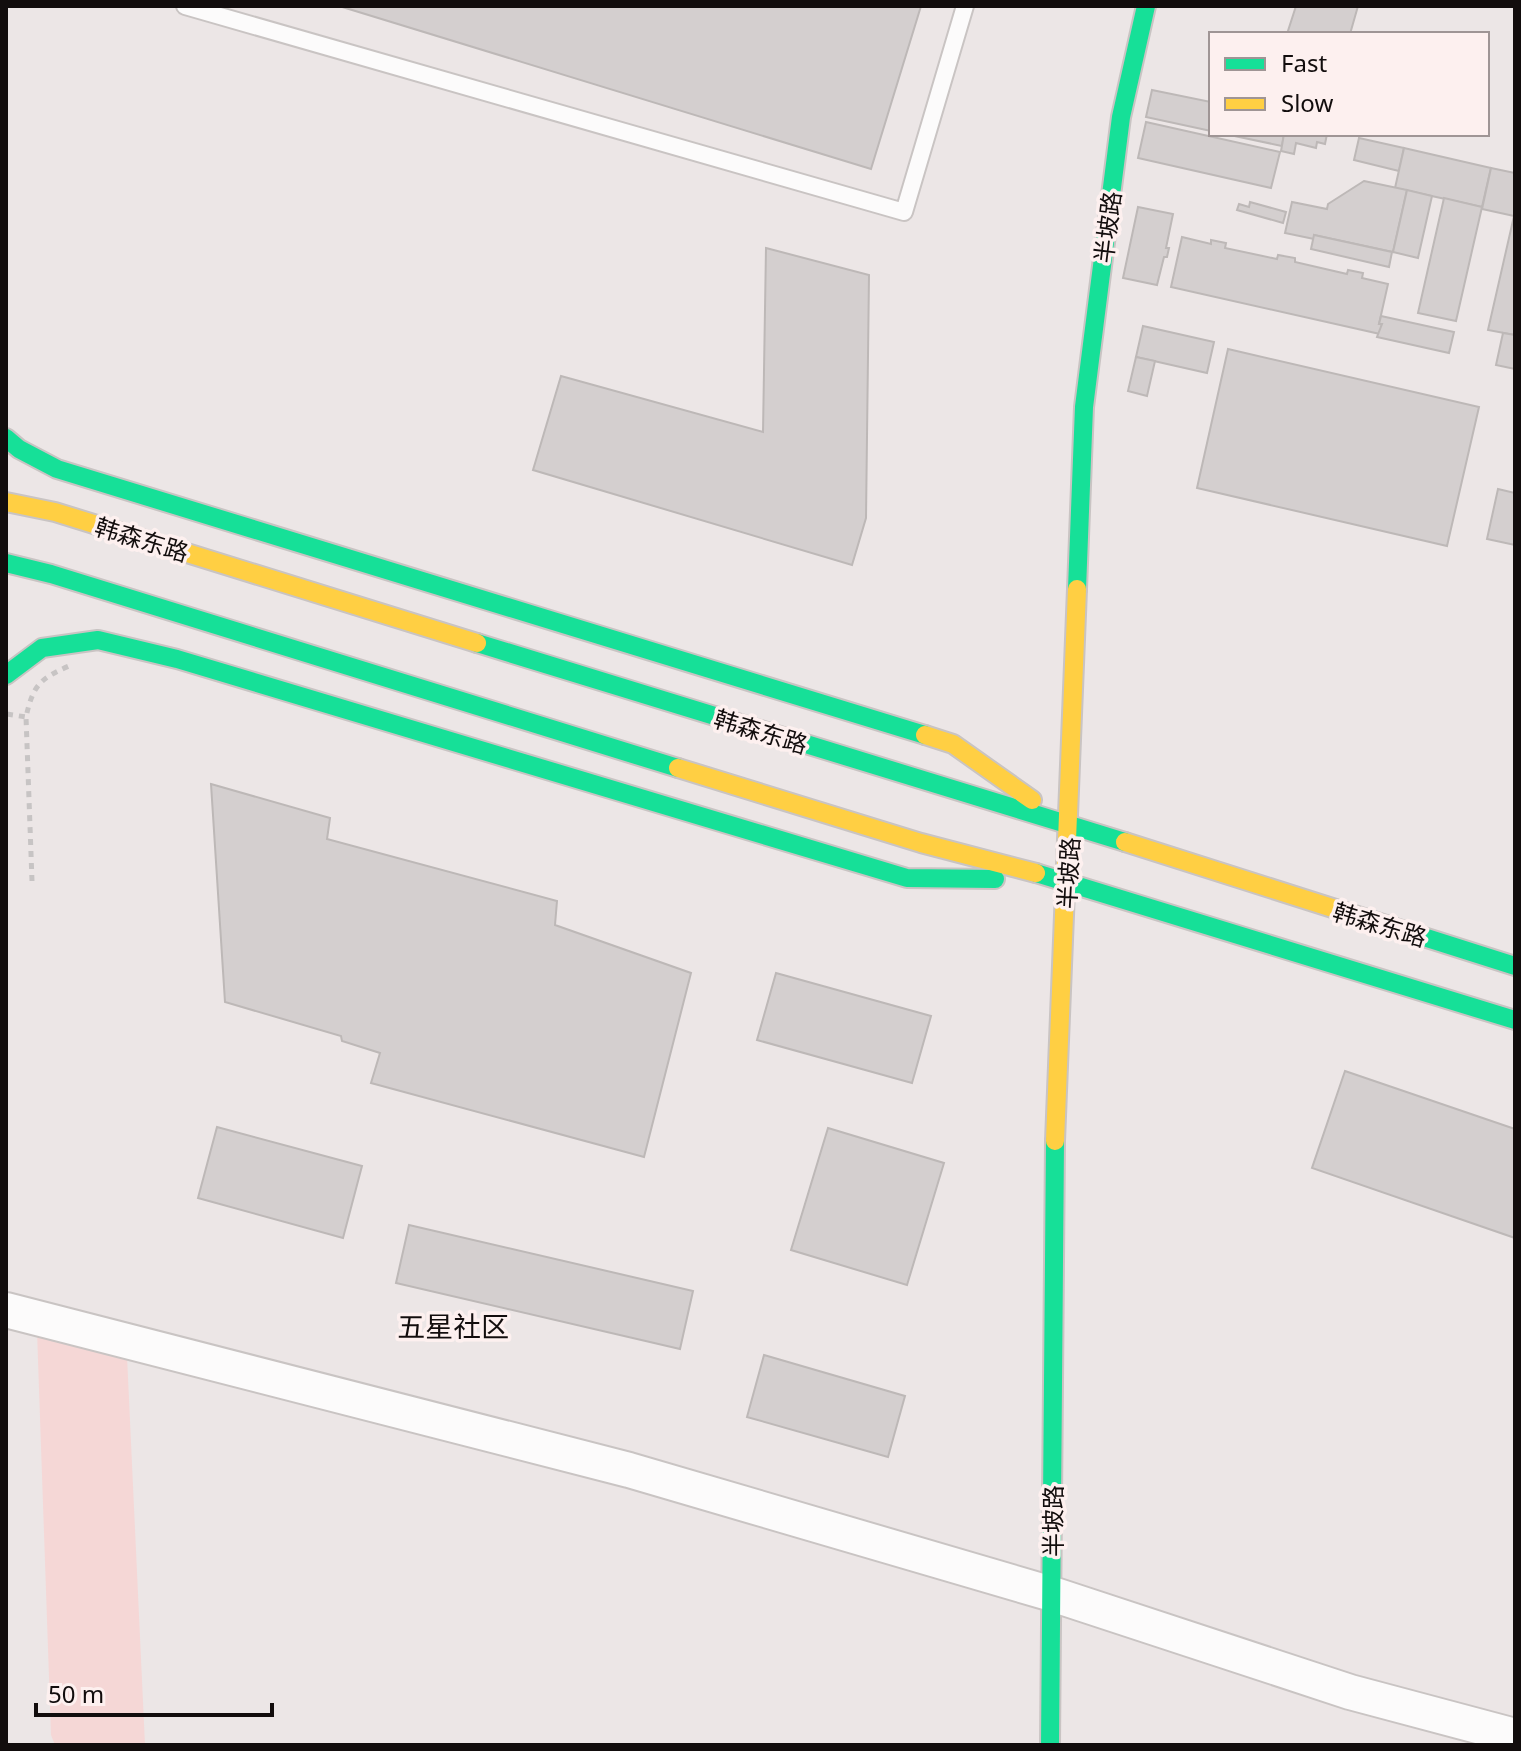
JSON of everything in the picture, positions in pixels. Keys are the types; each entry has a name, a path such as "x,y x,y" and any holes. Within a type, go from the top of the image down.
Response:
{"main road":[{"name":"半坡路","path":"1050,1745 1054,1180 1084,407 1121,117 1146,6"},
{"path":"6,438 19,449 57,469 953,744 1070,827"},
{"name":"韩森东路","path":"6,502 55,512 938,783 1515,966"},
{"path":"6,563 51,574 921,843 1067,881 1515,1020"},
{"path":"6,675 42,648 98,640 177,659 907,878 1067,881"}],"street":[{"path":"6,1310 629,1470 1052,1594 1350,1692 1515,1736"}],"lane":[{"path":"185,6 205,9 904,212 965,6"}],"path":[{"path":"32,881 26,717 31,693 46,676 69,666"},
{"path":"6,713 26,717"}],"shaded area":[{"path":"37,1331 127,1356 145,1745 55,1745 51,1735"}],"building":[{"path":"339,6 921,6 871,169"},
{"path":"1296,6 1358,6 1351,32 1288,32"},
{"path":"1152,90 1209,102 1209,131 1146,117"},
{"path":"1146,122 1280,152 1271,188 1138,158"},
{"path":"1234,136 1284,136 1282,146"},
{"path":"1284,136 1327,136 1325,144 1317,142 1316,148 1296,143 1294,154 1281,151"},
{"path":"1359,138 1404,148 1399,171 1354,160"},
{"path":"1404,148 1491,168 1482,207 1395,188"},
{"path":"1491,168 1515,173 1514,216 1482,209"},
{"path":"1364,181 1407,190 1393,252 1314,235 1314,239 1285,233 1292,202 1327,209 1328,204"},
{"path":"1407,190 1432,196 1418,258 1393,252"},
{"path":"1444,198 1482,207 1456,321 1418,313"},
{"path":"1250,202 1286,212 1283,223 1237,210 1239,204 1249,207"},
{"path":"1138,207 1173,214 1167,257 1164,257 1157,285 1123,278"},
{"path":"1515,217 1515,335 1488,330"},
{"path":"1314,235 1392,252 1389,267 1311,249"},
{"path":"1182,237 1211,244 1211,240 1226,243 1225,248 1277,259 1278,255 1295,258 1295,262 1347,274 1348,270 1363,273 1362,278 1388,284 1379,324 1382,324 1380,334 1171,287"},
{"path":"766,248 869,275 866,518 852,565 533,470 561,376 763,432"},
{"path":"1381,316 1454,332 1449,353 1377,337 1382,324 1379,324"},
{"path":"1143,326 1214,342 1207,373 1136,357"},
{"path":"1503,333 1515,335 1515,369 1496,365"},
{"path":"1228,349 1479,407 1447,546 1197,488"},
{"path":"1136,357 1155,361 1147,396 1128,391"},
{"path":"1498,489 1515,493 1515,545 1487,539"},
{"path":"211,784 330,818 327,839 557,901 555,925 691,973 644,1157 371,1083 380,1053 342,1041 341,1036 225,1002"},
{"path":"776,973 931,1016 912,1083 757,1040"},
{"path":"1345,1071 1515,1129 1515,1238 1312,1168"},
{"path":"217,1127 362,1166 343,1238 198,1198"},
{"path":"828,1128 944,1163 907,1285 791,1250"},
{"path":"409,1225 693,1291 680,1349 396,1283"},
{"path":"764,1355 905,1396 888,1457 747,1417"}],"traffic: fast":[{"path":"1077,589 1084,407 1121,117 1146,6"},
{"path":"6,438 19,449 57,469 925,735"},
{"path":"6,563 51,574 678,768"},
{"path":"6,675 42,648 98,640 177,659 907,878 995,879"},
{"path":"477,643 1125,842"},
{"path":"1036,873 1515,1020"},
{"path":"1367,919 1515,966"},
{"path":"1050,1745 1055,1141"}],"traffic: slow":[{"path":"6,502 55,512 477,643"},
{"path":"1055,1141 1077,589"},
{"path":"925,735 953,744 1032,800"},
{"path":"678,768 921,843 1036,873"},
{"path":"1125,842 1367,919"}],"district":[{"name":"五星社区","path":"453,1326"}]}
